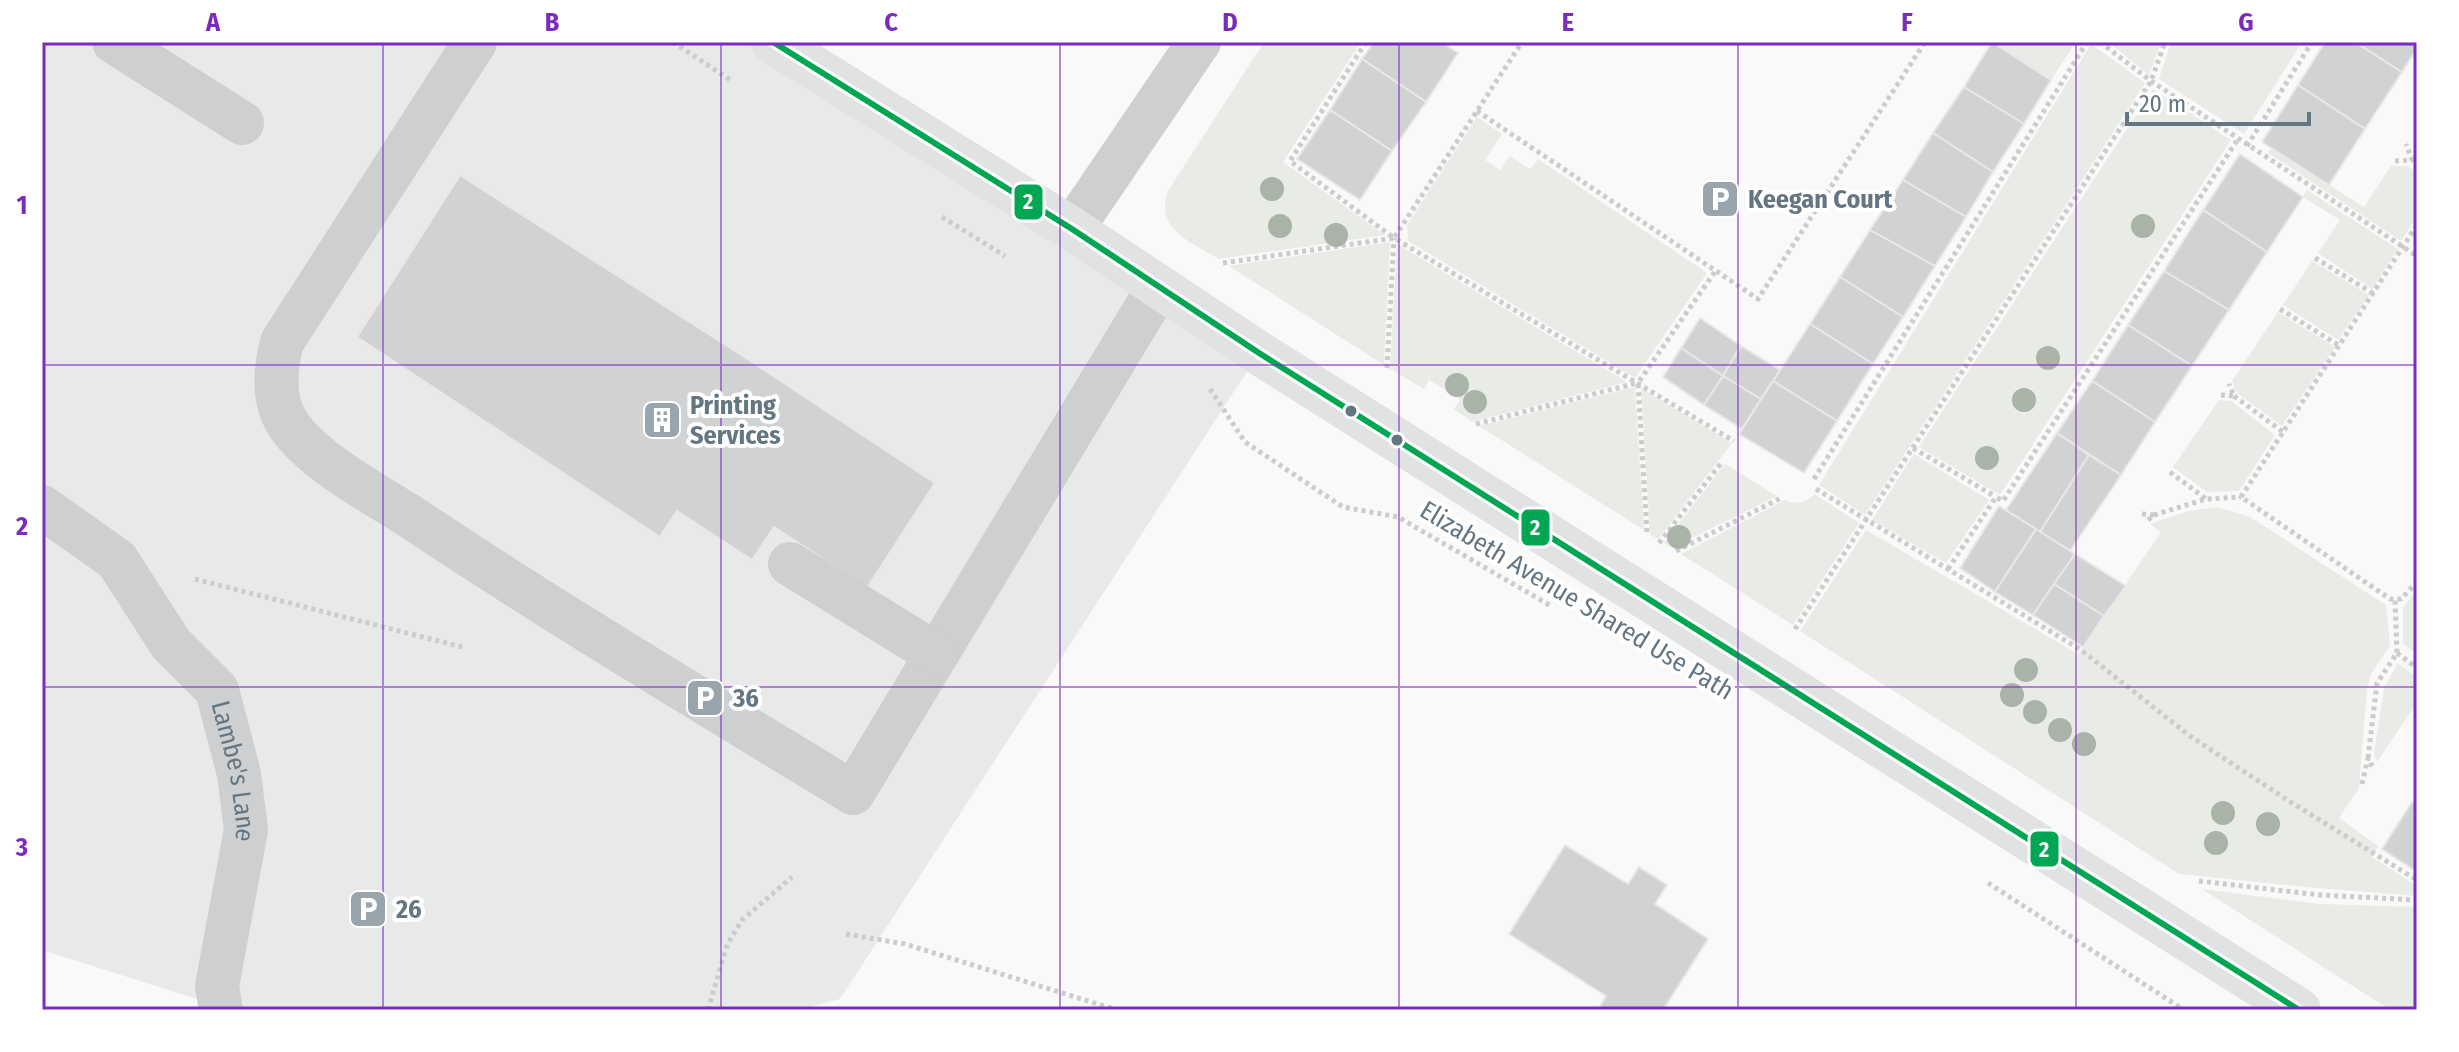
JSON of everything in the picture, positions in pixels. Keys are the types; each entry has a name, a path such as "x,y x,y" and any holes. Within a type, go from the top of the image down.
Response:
{"main road":[{"path":"773,42 1072,229 1158,288 1914,769 2299,1010"}],"street":[{"path":"114,42 242,123"},
{"path":"475,42 282,342 277,363 277,392 288,424 319,456 505,580 853,793 1158,288"},
{"path":"1072,229 1199,42"},
{"name":"Lambe's Lane","path":"42,507 117,560 171,644 217,690 239,774 246,830 217,986 221,1010"},
{"path":"790,564 936,654"}],"path":[{"path":"1366,42 1290,161 1394,238 1734,441"},
{"path":"1387,375 1394,238 1522,42"},
{"path":"1477,111 1758,299 1925,42"},
{"path":"1814,479 2087,42"},
{"path":"2100,42 2247,146 2417,256"},
{"path":"1792,635 2151,81 2165,42"},
{"path":"2247,146 2312,42"},
{"path":"1913,448 2003,501 2238,139"},
{"path":"2395,161 2414,162 2406,144"},
{"path":"2241,497 2417,225"},
{"path":"1214,265 1394,238"},
{"path":"2315,258 2374,294"},
{"path":"1648,542 1638,383 1716,270"},
{"path":"2280,309 2340,346"},
{"name":"Elizabeth Avenue Shared Use Path","path":"1205,380 1245,442 1343,507 1398,517 1557,610"},
{"path":"1467,426 1638,383"},
{"path":"2229,384 2234,396 2283,432"},
{"path":"2221,395 2234,396"},
{"path":"1656,547 1722,462"},
{"path":"2170,472 2206,499"},
{"path":"1816,489 2081,650 2190,736 2417,880"},
{"path":"1948,569 1996,497"},
{"path":"2142,514 2154,515 2206,499 2241,497 2379,592 2401,599 2417,582"},
{"path":"1668,555 1781,498"},
{"path":"2146,522 2154,515"},
{"path":"117,560 462,647"},
{"path":"2362,784 2377,683 2397,653 2395,599"},
{"path":"2397,653 2417,668"},
{"path":"2368,758 2373,768"},
{"path":"708,1010 727,945 742,920 792,877"},
{"path":"2198,881 2320,895 2417,900"},
{"path":"1987,882 2184,1010"},
{"path":"846,934 905,944 1117,1010"}],"shaded area":[{"path":"42,42 773,42 1259,353 840,999 797,1010 232,1010 42,950"},
{"path":"1264,42 1361,42 1283,162 1385,235 1219,259 1187,240 1171,225 1166,216 1168,191"},
{"path":"1992,42 2076,42 2051,80"},
{"path":"2108,42 2161,42 2149,75"},
{"path":"2171,42 2302,42 2244,134 2159,79"},
{"path":"2091,44 2145,83 1865,515 1819,485"},
{"path":"2153,89 2231,140 2000,495 1919,447"},
{"path":"1477,117 1502,134 1485,160 1500,170 1510,156 1530,169 1538,159 1707,273 1635,378 1408,241 1407,225"},
{"path":"2271,148 2364,207 2391,166 2408,166 2417,173 2417,216 2401,241 2268,153"},
{"path":"2307,190 2398,249 2372,289 2318,253 2340,220 2303,197"},
{"path":"1390,242 1384,365 1229,266"},
{"path":"1397,244 1627,382 1472,422 1454,409 1460,399 1429,380 1424,389 1390,369"},
{"path":"2312,261 2369,295 2338,340 2283,305"},
{"path":"2278,312 2335,347 2282,426 2237,393 2232,381"},
{"path":"1635,387 1644,530 1479,426"},
{"path":"1641,388 1732,443 1658,539 1650,534"},
{"path":"2219,400 2231,401 2275,435 2239,491 2207,492 2173,467"},
{"path":"1914,454 1989,500 1946,563 1872,520"},
{"path":"1725,464 1777,496 1672,548 1664,543"},
{"path":"1814,494 1859,523 1793,625 1681,554 1785,500 1801,502"},
{"path":"2217,507 2250,517 2386,605 2390,646 2371,674 2367,688 2359,788 2339,818 2378,846 2372,857 2417,886 2417,896 2179,874 1800,631 1866,530 2078,654 2161,532 2150,524 2188,511"},
{"path":"2417,589 2417,654 2403,644 2403,608"},
{"path":"2398,663 2417,678 2417,702 2377,762 2374,754 2384,688"},
{"path":"2202,889 2320,904 2417,907 2417,1010 2393,1010 2376,1001"}],"building":[{"path":"1374,42 1442,42 1458,53 1426,102 1362,59"},
{"path":"1992,42 2051,80 2024,124 1964,87"},
{"path":"2325,42 2355,42 2402,72 2365,129 2298,85"},
{"path":"2355,42 2417,42 2417,48 2402,72"},
{"path":"1362,59 1426,102 1392,151 1330,110"},
{"path":"2298,85 2365,129 2329,185 2262,142"},
{"path":"1964,87 2024,124 1993,172 1933,133"},
{"path":"1330,110 1392,151 1360,200 1297,159"},
{"path":"1933,133 1993,172 1966,217 1903,180"},
{"path":"2240,154 2303,197 2267,252 2203,210"},
{"name":"Printing Services","path":"460,175 935,483 867,588 774,527 752,560 677,511 660,537 357,337"},
{"path":"1903,180 1966,217 1935,266 1870,230"},
{"path":"2203,210 2267,252 2229,310 2164,271"},
{"path":"1870,230 1935,266 1903,317 1840,277"},
{"path":"2164,271 2229,310 2192,366 2128,325"},
{"path":"1840,277 1903,317 1873,364 1810,324"},
{"path":"1700,318 1741,346 1723,376 1681,348"},
{"path":"1810,324 1873,364 1837,421 1773,381"},
{"path":"2128,325 2192,366 2155,422 2092,381"},
{"path":"1741,346 1780,370 1761,399 1723,376"},
{"path":"1681,348 1723,376 1704,405 1663,377"},
{"path":"1723,376 1761,399 1742,429 1704,405"},
{"path":"1773,381 1837,421 1804,473 1739,434"},
{"path":"2092,381 2155,422 2121,475 2057,433"},
{"path":"2057,433 2089,455 2040,532 2006,510"},
{"path":"2089,455 2121,475 2070,551 2040,532"},
{"path":"1999,506 2036,529 1995,592 1960,568"},
{"path":"2036,529 2075,554 2033,615 1995,592"},
{"path":"2075,554 2126,586 2104,616 2054,584"},
{"path":"2054,584 2104,616 2083,647 2033,615"},
{"path":"2412,802 2417,805 2417,872 2382,849"},
{"path":"1565,845 1628,884 1639,867 1667,885 1655,904 1708,939 1663,1010 1598,1010 1606,996 1509,934"}],"transit line":[{"name":"2","path":"773,42 2299,1010"}],"place":[{"name":"Keegan Court","path":"1720,199"},
{"name":"Printing Services","path":"662,420"},
{"name":"36","path":"705,698"},
{"name":"26","path":"368,909"}]}
